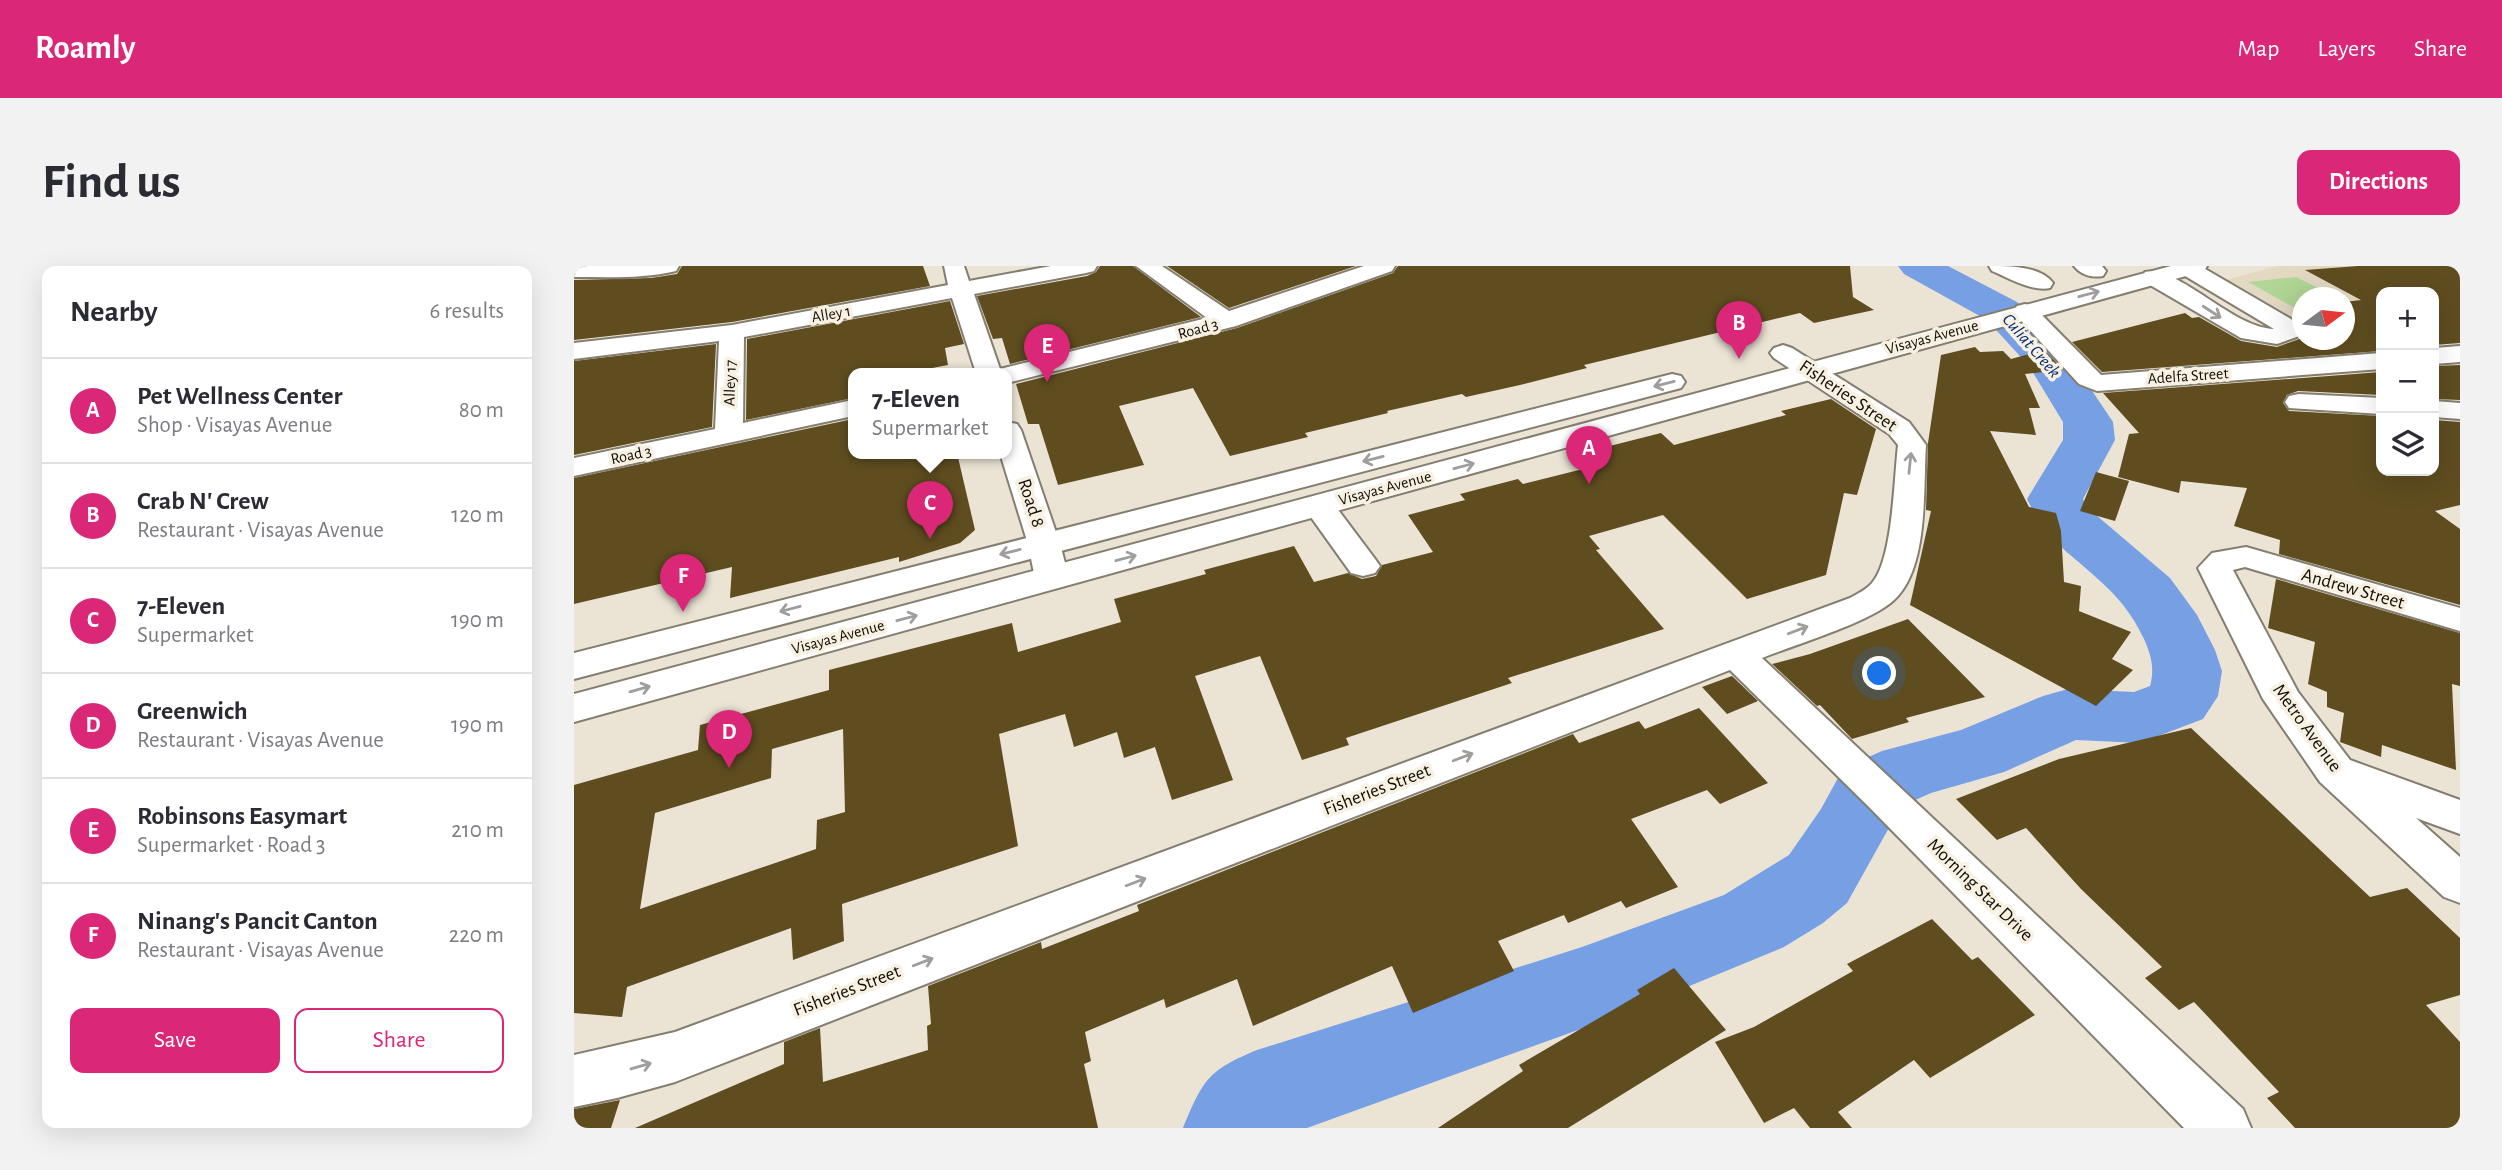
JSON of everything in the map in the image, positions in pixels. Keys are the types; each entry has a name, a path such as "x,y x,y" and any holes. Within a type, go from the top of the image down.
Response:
{"street":[{"path":"574,270 631,270 668,266"},
{"path":"954,266 987,368"},
{"name":"Alley 1","path":"574,351 732,332 1086,266"},
{"path":"1147,266 1228,321"},
{"name":"Road 3","path":"1012,374 1117,351 1228,321 1315,293 1384,266"},
{"path":"2000,266 2042,284"},
{"path":"2154,277 2186,294 2244,332 2259,336 2292,333 2283,324 2192,267"},
{"name":"Visayas Avenue","path":"574,666 1858,332 1969,315 2018,302 2154,277 2192,267"},
{"name":"Visayas Avenue","path":"2018,302 2042,284 2098,268"},
{"name":"Adelfa Street","path":"2018,302 2088,378 2097,383 2376,361"},
{"name":"Visayas Avenue","path":"574,708 1887,349 1969,315"},
{"name":"Alley 17","path":"729,435 732,332"},
{"path":"1858,332 1887,349"},
{"name":"Fisheries Street","path":"574,1081 617,1073 675,1057 1862,606 1890,584 1900,560 1912,445 1899,428 1783,353"},
{"path":"2439,356 2460,354"},
{"path":"2345,364 2376,383"},
{"path":"2299,402 2376,406"},
{"name":"Road 3","path":"574,467 848,409"},
{"path":"2439,409 2460,411"},
{"name":"Road 8","path":"1012,445 1044,544 1052,578"},
{"path":"1319,506 1363,566"},
{"name":"Andrew Street","path":"2246,557 2460,620"},
{"name":"Metro Avenue","path":"2246,557 2224,560 2215,568 2282,699 2334,771 2460,884"},
{"name":"Morning Star Drive","path":"1734,654 1843,756 2223,1128"},
{"path":"2334,771 2460,817"}],"shaded area":[{"path":"2277,266 2423,266 2434,287 2376,287 2376,341 2355,342 2355,287 2292,287 2292,323 2222,281"},
{"path":"2439,297 2460,337 2439,338"}],"green space":[{"path":"2296,277 2316,287 2292,287 2292,306 2248,282"}],"building":[{"path":"682,266 923,266 930,286 732,322 574,340 574,280 651,278 677,274"},
{"path":"1100,266 1133,266 1201,317 1010,364 1002,338 993,339 977,296 1087,276 1096,272"},
{"path":"1167,266 1356,266 1229,308"},
{"path":"1398,266 1850,266 1853,297 1874,310 1814,323 1800,313 1584,365 1587,368 1520,385 1466,397 1462,394 1387,411 1388,413 1305,433 1308,437 1230,456 1193,388 1119,406 1144,465 1058,485 1039,424 1028,424 1016,384 1237,328 1393,273"},
{"path":"2358,266 2460,266 2460,343 2439,345 2439,287 2376,287 2376,351 2102,372 2072,342 2185,313 2192,318 2199,317 2241,341 2277,347 2292,342 2292,350 2355,350 2355,301 2361,300 2355,297 2355,287 2337,287 2305,270"},
{"path":"950,301 964,344 945,348 948,365 932,368 848,368 848,399 746,420 747,339"},
{"path":"716,344 712,427 574,455 574,361"},
{"path":"1975,347 1980,352 2003,351 2011,359 2044,350 2063,370 2025,374 2040,408 2029,408 2036,435 1990,431 2029,507 2056,513 2061,531 2064,582 2081,586 2079,611 2131,632 2112,659 2133,670 2096,706 1910,605 1931,511 1926,510 1928,443 1941,355"},
{"path":"2460,365 2460,400 2439,399 2439,366"},
{"path":"2376,372 2376,395 2298,391 2287,395 2283,403 2289,411 2376,416 2376,476 2439,476 2439,420 2460,422 2460,505 2435,511 2460,529 2460,605 2279,554 2280,540 2234,526 2247,488 2181,481 2179,493 2118,477 2129,434 2139,433 2103,393"},
{"path":"1831,399 1876,429 1857,495 1844,493 1826,575 1747,599 1663,515 1589,536 1600,549 1596,550 1664,629 1508,678 1512,683 1346,738 1349,745 1302,760 1260,656 1195,676 1233,780 1172,800 1155,747 1124,758 1117,732 1074,747 1065,714 999,734 1018,846 842,904 844,941 793,960 791,928 627,987 622,1017 574,1013 574,785 698,750 700,725 829,690 829,670 1012,623 1018,652 1121,622 1114,599 1206,574 1204,570 1294,546 1314,582 1348,573 1362,579 1376,576 1382,565 1433,552 1408,515 1465,500 1460,494 1518,479 1523,484 1607,463 1594,450 1661,433 1674,445 1786,415 1781,411","holes":["843,729 845,812 817,820 816,849 640,909 655,813 771,778 772,749"]},
{"path":"848,420 848,459 958,459 975,530 960,543 899,562 899,557 730,598 732,567 574,604 574,478"},
{"path":"2096,472 2129,481 2115,521 2080,511"},
{"path":"2276,579 2460,633 2460,686 2452,684 2456,770 2382,745 2381,757 2340,742 2344,713 2327,707 2327,692 2308,684 2315,642 2268,628"},
{"path":"1908,619 1985,697 1906,718 1909,722 1852,739 1820,705 1817,706 1772,664 1810,654"},
{"path":"1732,676 1758,701 1727,714 1702,687"},
{"path":"1699,708 1768,783 1720,804 1707,790 1631,819 1678,887 1626,908 1621,901 1568,923 1564,915 1498,941 1514,971 1413,1013 1392,966 1253,1026 1237,979 1166,1008 1164,999 1085,1032 1091,1061 1084,1064 1098,1128 635,1128 784,1064 784,1042 820,1028 823,1082 928,1050 927,1026 931,1024 928,986 1041,942 1042,949 1139,911 1137,905 1573,734 1579,743 1639,721 1645,729"},
{"path":"2191,728 2370,897 2407,888 2460,938 2460,995 2426,1005 2460,1042 2460,1128 2295,1128 2267,1098 2279,1092 2194,1002 2179,1010 2145,978 2162,967 2081,889 2026,828 1997,840 1956,799 2059,759"},
{"path":"1932,919 1972,960 1978,957 2035,1015 1930,1078 1914,1060 1838,1112 1852,1128 1810,1128 1794,1108 1764,1123 1715,1042 1754,1027 1853,971 1847,964"},
{"path":"1674,968 1726,1030 1568,1128 1438,1128 1523,1071 1519,1065 1640,994 1637,990"},
{"path":"620,1100 611,1128 574,1128 574,1109"}],"waterway":[{"name":"Culiat Creek","path":"1233,1128 1257,1098 1582,988 1754,921 1793,898 1818,879 1849,831 1865,799 1884,782 1909,771 1978,753 2068,714 2140,718 2178,702 2183,696 2188,671 2182,650 2165,615 2148,592 2112,557 2066,519 2055,499 2089,440 2088,422 2048,359 2002,311 1918,266"}],"place":[{"name":"Crab N' Crew","path":"1739,359"},
{"name":"Robinsons Easymart","path":"1047,382"},
{"name":"Pet Wellness Center","path":"1589,484"},
{"name":"7-Eleven","path":"930,539"},
{"name":"Ninang's Pancit Canton","path":"683,612"},
{"name":"Greenwich","path":"729,768"}]}
